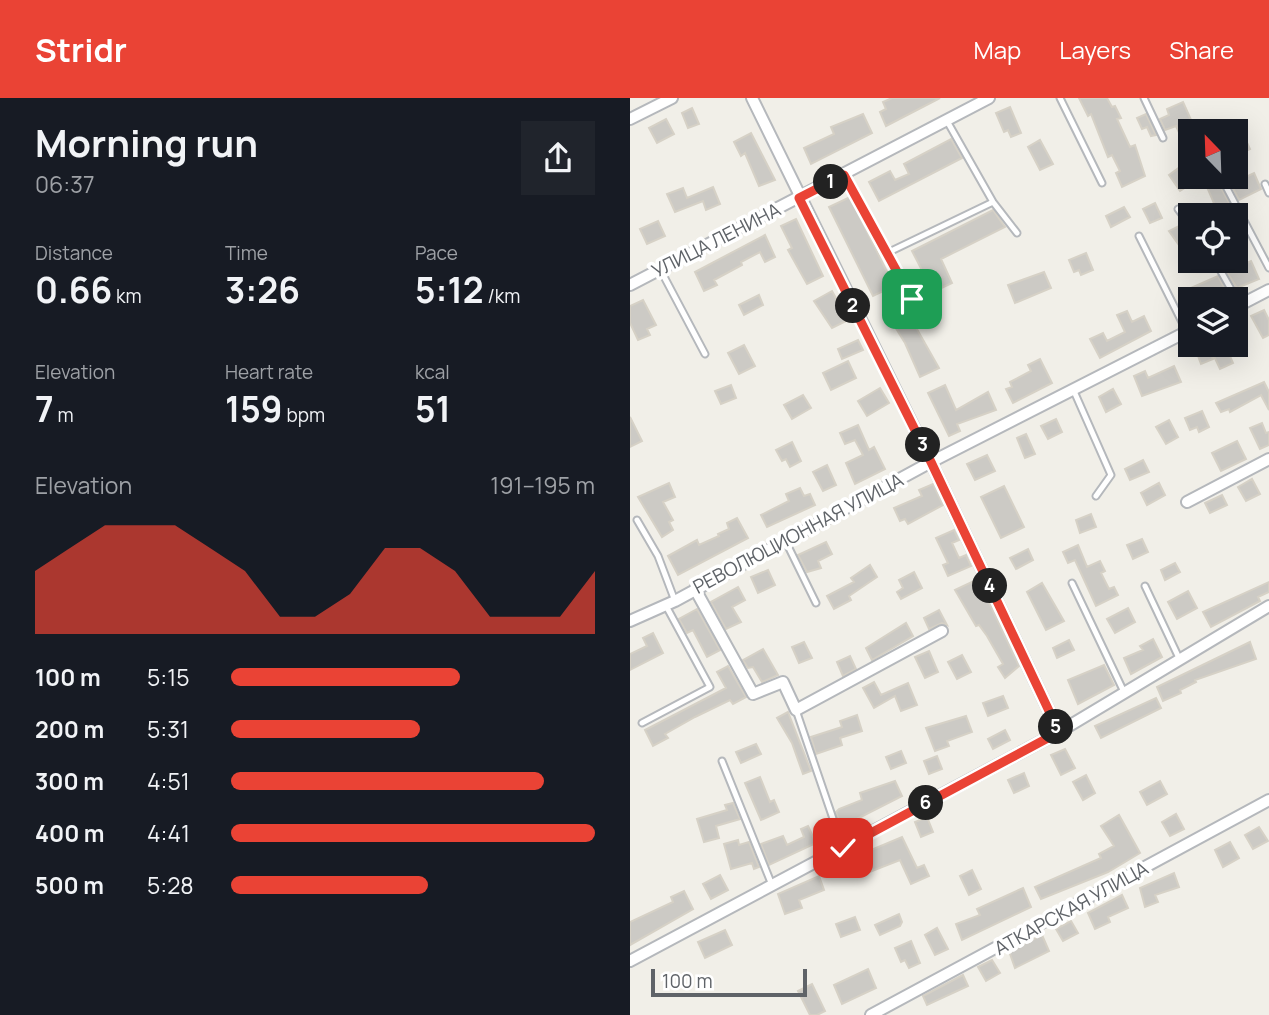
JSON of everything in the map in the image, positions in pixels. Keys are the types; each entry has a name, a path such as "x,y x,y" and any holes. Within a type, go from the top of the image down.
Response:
{"street":[{"path":"630,119 671,98"},
{"path":"752,98 931,462 1059,732"},
{"name":"УЛИЦА ЛЕНИНА","path":"630,285 989,98"},
{"path":"1248,301 1269,290"},
{"name":"РЕВОЛЮЦИОННАЯ УЛИЦА","path":"630,621 1073,388 1178,336"},
{"path":"1187,502 1269,459"},
{"path":"695,589 753,694 783,682 796,710 942,631"},
{"path":"630,961 1059,732 1179,657 1269,607"},
{"name":"АТКАРСКАЯ УЛИЦА","path":"871,1015 1269,800"}],"lane":[{"path":"1060,98 1102,183"},
{"path":"1144,98 1163,138"},
{"path":"947,121 993,202 1017,233"},
{"path":"844,175 912,299"},
{"path":"1265,184 1269,193"},
{"path":"1227,189 1269,268"},
{"path":"887,253 993,202"},
{"path":"1139,236 1178,312"},
{"path":"660,269 705,354"},
{"path":"1073,388 1111,475 1096,496"},
{"path":"637,520 658,556 670,602 710,687 642,723"},
{"path":"785,539 816,603"},
{"path":"1072,583 1124,692"},
{"path":"1145,586 1179,657"},
{"path":"796,710 843,848"},
{"path":"722,761 772,886"}],"building":[{"path":"892,98 940,98 886,126 880,112 886,109 883,102"},
{"path":"1079,98 1107,98 1112,107 1115,106 1121,118 1117,119 1130,147 1135,145 1145,176 1122,187 1116,173 1120,171 1112,155 1108,157 1091,114 1088,116"},
{"path":"1183,102 1191,119 1178,119 1178,130 1176,126 1165,130 1160,119 1169,115 1167,109"},
{"path":"1010,107 1021,133 1011,137 1008,130 1004,132 996,113"},
{"path":"692,108 699,124 688,128 682,113"},
{"path":"863,114 872,133 811,164 804,148 834,134 831,127"},
{"path":"1146,114 1156,135 1151,136 1147,127 1142,129 1137,118"},
{"path":"666,119 674,134 657,143 649,128"},
{"path":"751,133 775,180 759,186 745,153 741,156 734,142"},
{"path":"951,139 962,158 879,201 869,182 890,171 895,180 909,174 904,164"},
{"path":"1040,140 1053,164 1040,170 1028,147"},
{"path":"1178,168 1178,188 1169,175"},
{"path":"1254,173 1261,189 1239,200 1234,189 1248,189 1248,176"},
{"path":"713,187 720,204 706,210 703,201 675,212 667,194 683,188 687,198"},
{"path":"1208,189 1222,189 1229,203 1214,203"},
{"path":"850,197 894,286 873,296 829,207"},
{"path":"1155,203 1162,218 1150,223 1143,209"},
{"path":"1124,207 1130,217 1111,227 1106,216"},
{"path":"993,210 1005,227 941,259 952,283 929,294 923,282 927,280 912,251"},
{"path":"796,219 823,276 807,284 788,250 792,248 781,226"},
{"path":"658,221 665,236 647,244 640,229"},
{"path":"1178,226 1178,244 1169,231"},
{"path":"765,235 775,257 765,262 760,252 714,280 717,285 704,291 695,272"},
{"path":"1086,253 1093,270 1081,275 1079,270 1074,272 1069,260"},
{"path":"1251,261 1259,279 1236,287 1228,273 1248,273 1248,262"},
{"path":"1044,272 1051,288 1015,303 1008,285"},
{"path":"1218,276 1224,287 1193,287"},
{"path":"832,291 848,320 832,328 814,301"},
{"path":"759,295 763,305 744,315 739,305"},
{"path":"643,300 656,325 647,329 650,335 638,340 630,323 630,306"},
{"path":"901,301 939,368 920,377 905,343 884,309"},
{"path":"1264,310 1269,320 1269,335 1263,338 1251,316"},
{"path":"1127,311 1132,322 1144,316 1151,331 1100,358 1090,339 1103,333 1107,341 1125,332 1117,315"},
{"path":"858,340 863,350 842,359 838,349"},
{"path":"744,345 755,366 739,374 728,353"},
{"path":"1198,357 1212,357 1213,359 1201,364"},
{"path":"1214,357 1230,357 1233,363 1220,369"},
{"path":"1040,359 1052,383 1013,403 1006,389 1012,387 1010,382 1031,371 1028,365"},
{"path":"848,361 856,378 831,390 823,373"},
{"path":"1174,366 1181,382 1142,396 1134,376 1145,371 1148,378"},
{"path":"1264,382 1269,392 1269,410 1261,395 1230,412 1229,409 1221,412 1216,403"},
{"path":"731,385 736,398 721,404 715,391"},
{"path":"945,385 956,410 988,392 996,410 957,424 960,431 949,436 928,393"},
{"path":"880,388 889,403 867,416 858,401"},
{"path":"1113,389 1121,404 1106,412 1099,397"},
{"path":"803,395 811,408 792,419 784,405"},
{"path":"1202,411 1209,427 1199,432 1197,427 1190,430 1185,418"},
{"path":"630,417 642,441 630,447"},
{"path":"1056,419 1062,432 1048,439 1041,426"},
{"path":"1169,420 1178,437 1166,444 1156,427"},
{"path":"1262,423 1266,433 1269,432 1269,445 1260,449 1250,428"},
{"path":"858,425 869,450 874,447 885,469 855,484 846,463 863,455 855,440 845,444 840,433"},
{"path":"1026,434 1035,454 1025,458 1017,438"},
{"path":"1237,441 1246,459 1221,471 1212,453"},
{"path":"792,442 801,461 790,467 786,459 782,461 776,450"},
{"path":"987,455 995,471 975,480 967,464"},
{"path":"1143,460 1149,472 1130,480 1125,469"},
{"path":"827,465 836,485 823,491 813,472"},
{"path":"1252,479 1260,494 1246,501 1238,487"},
{"path":"669,483 675,497 663,502 673,520 669,522 673,530 662,537 638,497"},
{"path":"1159,483 1165,495 1147,505 1141,493"},
{"path":"933,484 943,505 908,524 905,519 900,521 894,508 922,496 919,490"},
{"path":"1004,486 1024,527 1001,538 981,497"},
{"path":"800,488 804,496 810,494 815,505 767,527 761,515 789,501 786,494"},
{"path":"1222,495 1227,505 1210,513 1205,503"},
{"path":"1091,514 1096,527 1080,533 1076,520"},
{"path":"737,518 748,538 678,575 668,556 697,540 699,545 719,536 718,534 729,529 727,523"},
{"path":"954,530 959,540 952,543 959,558 966,555 971,566 948,576 943,565 948,563 936,538"},
{"path":"1142,539 1148,552 1133,559 1127,545"},
{"path":"826,542 832,554 818,561 821,568 807,572 798,555"},
{"path":"1078,545 1087,567 1100,561 1105,571 1101,573 1109,589 1114,587 1118,595 1096,606 1075,560 1068,563 1063,552"},
{"path":"1028,549 1033,560 1016,569 1010,558"},
{"path":"1175,563 1180,572 1165,580 1161,570"},
{"path":"870,565 877,577 849,596 851,600 834,609 827,596 854,582 851,578"},
{"path":"768,570 775,585 758,593 751,577"},
{"path":"914,572 922,588 901,599 897,592 903,588 899,580"},
{"path":"978,579 1019,666 1005,678 998,667 1003,664 955,590"},
{"path":"1269,582 1269,592 1258,597 1260,601 1211,627 1203,612"},
{"path":"1042,583 1064,621 1046,630 1027,592"},
{"path":"738,587 745,600 732,607 741,622 726,629 711,602"},
{"path":"1188,591 1197,608 1177,619 1168,602"},
{"path":"1128,608 1135,622 1115,633 1107,619"},
{"path":"697,609 720,650 707,657 693,630 687,633 679,619"},
{"path":"939,610 947,625 942,623 929,629 924,618"},
{"path":"906,623 913,636 872,660 866,648"},
{"path":"653,633 663,653 630,670 630,654 647,646 643,638"},
{"path":"1153,639 1162,657 1131,674 1124,658 1143,650 1140,646"},
{"path":"1069,640 1074,650 1057,658 1053,648"},
{"path":"804,642 812,658 799,663 792,647"},
{"path":"1250,642 1256,659 1195,680 1196,682 1180,690 1181,693 1163,701 1157,687"},
{"path":"763,649 778,675 762,682 753,667 748,668 743,660"},
{"path":"929,651 938,672 925,678 915,657"},
{"path":"962,655 971,672 957,679 948,662"},
{"path":"850,656 856,669 843,676 837,662"},
{"path":"1104,665 1114,685 1078,704 1068,680"},
{"path":"728,666 746,697 733,704 730,700 695,717 665,734 668,738 653,746 645,730 726,688 717,672"},
{"path":"874,682 881,695 908,683 917,705 901,711 895,696 874,708 863,688"},
{"path":"1003,696 1008,708 988,716 983,703"},
{"path":"1156,698 1161,708 1101,738 1095,726"},
{"path":"788,712 811,771 803,774 792,743 777,718"},
{"path":"857,715 862,731 840,738 842,745 816,754 811,737 842,727 840,721"},
{"path":"966,716 972,732 947,741 949,746 935,751 926,728"},
{"path":"1005,730 1010,740 993,749 988,739"},
{"path":"756,744 761,754 741,763 736,752"},
{"path":"1065,749 1075,768 1061,775 1051,755"},
{"path":"901,751 906,763 891,769 886,757"},
{"path":"937,756 942,769 929,774 924,761"},
{"path":"1024,773 1029,786 1014,793 1008,780"},
{"path":"1086,775 1095,793 1083,800 1073,782"},
{"path":"760,777 770,802 774,800 779,812 761,820 745,783"},
{"path":"895,781 902,796 841,827 836,812 839,809 862,800 860,793"},
{"path":"1160,781 1167,794 1147,805 1140,792"},
{"path":"733,803 740,819 716,826 719,838 704,842 697,819 727,810 725,805"},
{"path":"1176,814 1184,829 1170,836 1162,822"},
{"path":"1119,815 1140,853 1108,872 1041,899 1035,887 1101,858 1099,854 1114,846 1101,826"},
{"path":"927,817 933,832 921,837 915,822"},
{"path":"808,826 816,843 769,865 761,844 783,836 787,845 804,837 801,829"},
{"path":"1259,827 1268,841 1253,849 1245,835"},
{"path":"902,837 917,868 924,865 929,876 911,884 900,860 867,873 859,855"},
{"path":"738,840 739,845 749,842 759,867 754,869 752,863 731,869 724,844"},
{"path":"1230,842 1239,858 1223,867 1215,850"},
{"path":"972,870 981,889 969,895 960,876"},
{"path":"1174,873 1179,887 1155,895 1158,902 1145,907 1140,888"},
{"path":"720,875 728,890 711,899 703,884"},
{"path":"819,876 824,890 799,900 802,908 785,914 778,894"},
{"path":"1023,888 1031,907 962,940 956,924 980,915 977,909"},
{"path":"684,891 693,909 630,945 630,922 673,902 671,897"},
{"path":"1122,895 1128,908 1108,917 1110,922 1095,929 1088,913"},
{"path":"899,914 902,922 900,926 880,935 875,925"},
{"path":"855,917 860,930 841,937 836,924"},
{"path":"1071,921 1078,933 1063,941 1056,929"},
{"path":"937,928 948,949 935,955 925,935"},
{"path":"725,930 732,945 705,958 698,942"},
{"path":"1042,935 1049,951 1015,968 1009,951"},
{"path":"911,941 920,963 909,968 905,960 901,962 895,948"},
{"path":"992,960 1000,973 986,981 978,967"},
{"path":"868,969 876,988 842,1004 834,985"},
{"path":"963,975 968,986 927,1005 923,996"},
{"path":"812,984 825,1011 817,1015 810,1015 798,991"}],"route":[{"path":"843,848 1059,732 931,462 799,198 844,175 912,299"}]}
